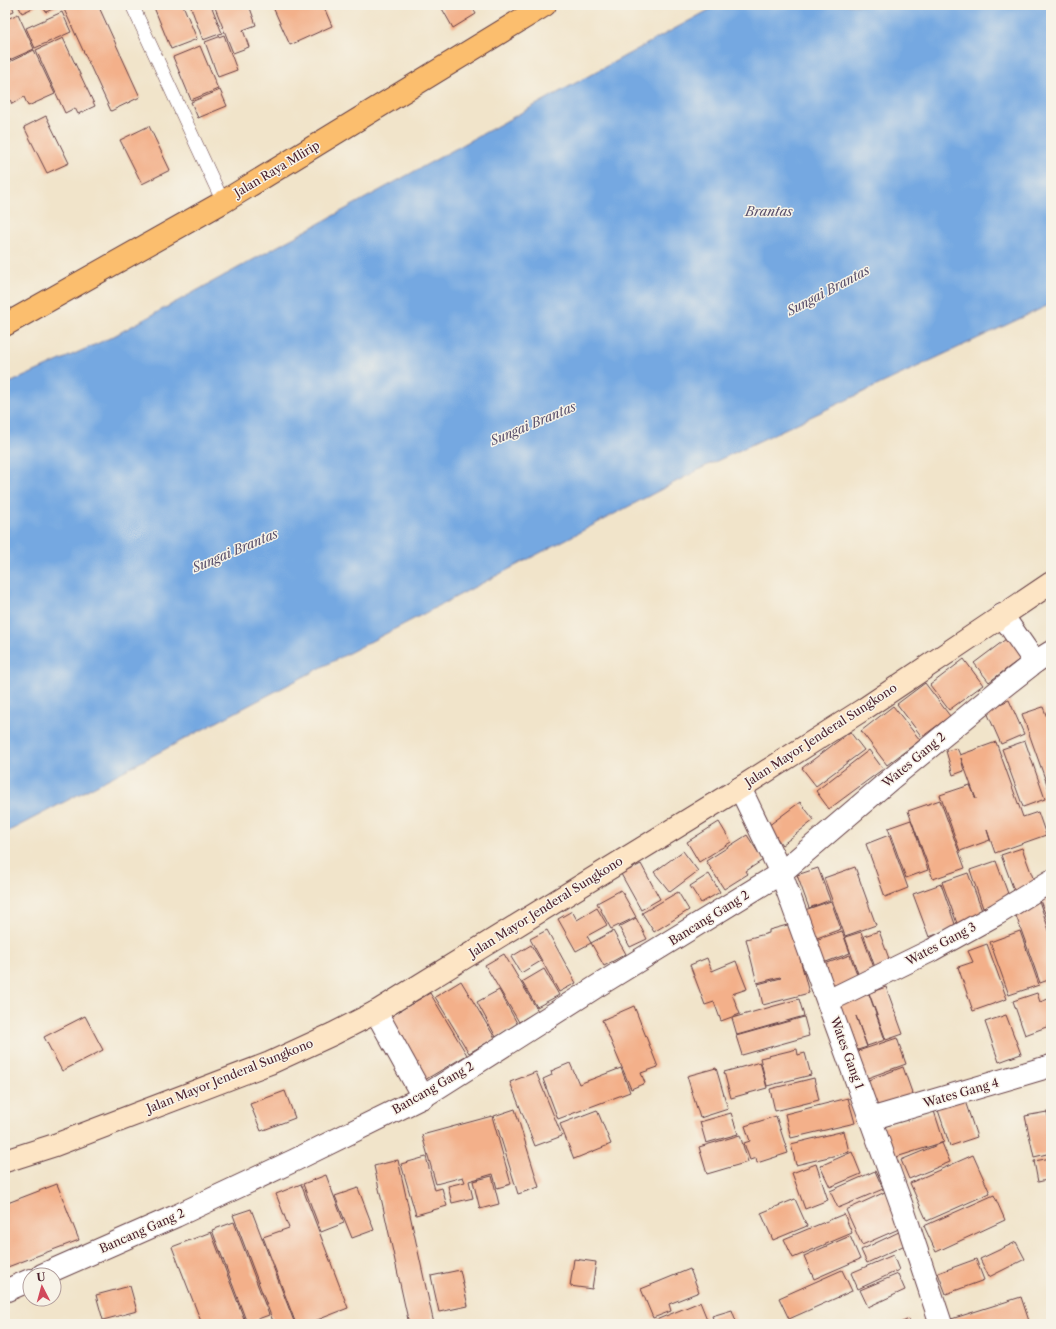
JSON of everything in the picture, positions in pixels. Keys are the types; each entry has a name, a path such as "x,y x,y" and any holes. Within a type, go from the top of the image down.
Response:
{"main road":[{"name":"Jalan Raya Mlirip","path":"5,325 223,202 545,5"},
{"name":"Jalan Mayor Jenderal Sungkono","path":"5,1161 55,1145 270,1063 376,1012 740,788 864,709 1051,583"}],"street":[{"path":"1002,615 1043,657"},
{"name":"Wates Gang 2","path":"781,873 892,778 1043,657"},
{"name":"Wates Gang 1","path":"740,788 781,873 903,1209 941,1324"},
{"name":"Bancang Gang 2","path":"60,1267 176,1216 423,1096 781,873"},
{"name":"Wates Gang 3","path":"828,1001 932,950 997,914 1051,881"},
{"path":"376,1012 423,1096"},
{"name":"Wates Gang 4","path":"870,1119 1051,1066"},
{"path":"5,1291 22,1284"}],"lane":[{"path":"132,5 223,202"}],"water":[{"name":"Brantas","path":"718,5 1051,5 1051,304 706,466 5,833 5,385 112,337"}],"building":[{"path":"5,5 12,5 14,11 5,15"},
{"path":"18,5 39,5 22,13"},
{"path":"42,5 61,5 46,12"},
{"path":"62,5 98,5 140,97 111,111"},
{"path":"153,5 183,5 197,39 171,49"},
{"path":"190,5 211,5 222,33 203,40"},
{"path":"214,5 249,5 256,25 243,30 249,47 233,53"},
{"path":"272,5 323,5 332,26 290,45"},
{"path":"440,5 471,5 476,14 453,28"},
{"path":"62,12 71,32 35,48 26,28"},
{"path":"18,14 34,49 5,62 5,20"},
{"path":"224,35 237,70 218,77 205,42"},
{"path":"63,38 95,106 78,114 75,108 65,113 36,50"},
{"path":"200,46 218,89 191,100 173,57"},
{"path":"34,50 55,94 28,106 24,97 12,104 5,89 5,64"},
{"path":"220,90 227,106 198,118 191,102"},
{"path":"46,116 69,163 47,173 24,127"},
{"path":"149,126 170,170 142,184 120,140"},
{"path":"1010,636 1024,656 989,682 974,663"},
{"path":"964,659 983,685 949,710 930,685"},
{"path":"925,683 950,716 922,737 897,704"},
{"path":"1009,700 1024,734 1001,744 986,710"},
{"path":"893,706 920,740 887,765 861,731"},
{"path":"1043,707 1051,728 1051,785 1048,787 1022,714"},
{"path":"850,732 864,750 816,786 802,768"},
{"path":"1025,741 1045,799 1023,807 1002,749"},
{"path":"996,742 1023,817 1038,812 1046,835 995,853 987,830 990,840 960,851 940,795 970,785 976,799 961,758 964,771 953,775 946,751 957,748 960,755"},
{"path":"869,750 883,769 829,809 816,791"},
{"path":"940,800 965,868 933,879 908,811"},
{"path":"800,802 814,820 782,845 768,826"},
{"path":"911,820 928,870 906,878 888,828"},
{"path":"719,822 731,842 699,862 687,842"},
{"path":"747,835 763,860 746,871 748,874 724,889 706,861"},
{"path":"889,835 908,888 885,897 866,844"},
{"path":"1022,848 1036,886 1015,893 1001,855"},
{"path":"683,851 698,871 670,892 654,872"},
{"path":"996,861 1010,899 983,908 970,870"},
{"path":"641,864 660,899 641,910 621,874"},
{"path":"855,867 876,925 845,936 824,878"},
{"path":"818,868 830,900 809,908 797,875"},
{"path":"968,873 984,916 958,926 942,882"},
{"path":"709,874 720,892 701,903 690,886"},
{"path":"941,884 956,927 929,937 913,894"},
{"path":"621,890 636,917 611,929 597,903"},
{"path":"1051,890 1051,929 1038,895"},
{"path":"678,892 689,910 654,932 642,913"},
{"path":"831,901 841,929 809,941 799,912"},
{"path":"1039,901 1051,936 1051,979 1040,983 1014,910"},
{"path":"597,908 607,925 587,936 591,943 576,951 558,919 572,911 577,920"},
{"path":"636,918 647,939 630,947 619,927"},
{"path":"791,924 809,993 763,1005 758,984 781,978 757,983 746,939 769,933 769,930"},
{"path":"547,930 576,983 559,992 530,939"},
{"path":"613,931 626,954 604,966 591,943"},
{"path":"842,931 850,953 818,965 810,942"},
{"path":"879,931 892,967 877,973 864,936"},
{"path":"1020,931 1039,985 1009,995 990,942"},
{"path":"861,932 877,976 861,982 845,937"},
{"path":"987,944 1007,999 973,1011 958,967 973,962 968,951"},
{"path":"531,945 541,961 521,973 511,957"},
{"path":"504,954 538,1011 519,1022 485,965"},
{"path":"850,955 860,982 828,994 819,966"},
{"path":"707,958 712,971 736,961 747,989 732,994 740,1014 721,1021 714,1002 705,1005 690,965"},
{"path":"544,969 559,995 537,1007 522,982"},
{"path":"461,981 495,1038 469,1053 435,997"},
{"path":"886,987 903,1034 886,1040 869,993"},
{"path":"499,990 518,1025 496,1037 477,1002"},
{"path":"430,993 467,1055 423,1081 386,1019"},
{"path":"1037,993 1040,1002 1051,998 1051,1030 1049,1026 1025,1035 1013,1001"},
{"path":"869,994 885,1040 867,1046 856,1016 867,1047 851,1052 834,1006"},
{"path":"799,999 804,1016 737,1035 732,1018"},
{"path":"634,1006 658,1067 641,1073 645,1083 631,1089 602,1020"},
{"path":"1006,1015 1021,1054 999,1062 985,1022"},
{"path":"85,1016 103,1050 62,1071 44,1037"},
{"path":"804,1017 809,1036 742,1055 736,1036"},
{"path":"897,1038 906,1064 862,1080 852,1053"},
{"path":"797,1049 798,1055 805,1053 811,1075 767,1086 760,1058"},
{"path":"760,1062 767,1088 731,1098 724,1072"},
{"path":"570,1063 579,1084 621,1068 630,1092 558,1119 543,1079 552,1075 551,1071"},
{"path":"903,1067 915,1101 875,1116 863,1082"},
{"path":"716,1068 728,1109 700,1118 687,1076"},
{"path":"536,1072 562,1136 535,1146 510,1082"},
{"path":"814,1078 819,1100 775,1111 770,1089"},
{"path":"285,1091 295,1118 261,1131 250,1104"},
{"path":"848,1098 855,1123 791,1138 785,1114"},
{"path":"964,1098 977,1137 950,1146 937,1107"},
{"path":"515,1109 539,1187 518,1194 494,1116"},
{"path":"597,1110 611,1144 574,1159 560,1124"},
{"path":"934,1111 944,1142 893,1158 883,1127"},
{"path":"1047,1112 1051,1129 1051,1153 1034,1157 1025,1116"},
{"path":"731,1113 738,1134 706,1143 700,1122"},
{"path":"492,1116 511,1184 497,1188 493,1174 469,1181 473,1198 452,1203 448,1186 465,1182 463,1177 436,1184 422,1135"},
{"path":"776,1116 788,1153 757,1163 756,1158 750,1160 744,1143 750,1141 745,1126"},
{"path":"844,1131 849,1152 796,1165 791,1144"},
{"path":"740,1135 748,1162 707,1174 699,1147"},
{"path":"942,1143 950,1162 909,1179 901,1160"},
{"path":"852,1152 861,1174 830,1187 820,1166"},
{"path":"973,1155 990,1193 927,1221 910,1183"},
{"path":"426,1157 435,1190 442,1188 447,1206 416,1215 401,1164"},
{"path":"1051,1158 1051,1179 1038,1182 1034,1161"},
{"path":"398,1160 434,1324 409,1324 374,1166"},
{"path":"816,1164 828,1200 805,1209 792,1173"},
{"path":"875,1171 883,1189 838,1208 830,1191"},
{"path":"326,1175 344,1223 321,1232 303,1184"},
{"path":"492,1176 499,1204 480,1209 473,1181"},
{"path":"57,1184 79,1240 5,1268 5,1204"},
{"path":"301,1184 348,1308 307,1324 296,1324 263,1237 289,1228 276,1194"},
{"path":"358,1188 374,1230 352,1238 335,1196"},
{"path":"885,1192 901,1228 862,1245 846,1210"},
{"path":"994,1195 1005,1220 936,1252 924,1226"},
{"path":"795,1199 807,1226 773,1240 761,1213"},
{"path":"251,1209 295,1324 274,1324 233,1215"},
{"path":"844,1214 852,1233 793,1258 784,1239"},
{"path":"234,1222 269,1315 247,1323 212,1230"},
{"path":"901,1231 907,1244 867,1263 861,1250"},
{"path":"211,1232 246,1324 202,1324 172,1247"},
{"path":"850,1236 860,1259 814,1279 804,1256"},
{"path":"1016,1242 1025,1259 989,1277 980,1259"},
{"path":"893,1255 899,1270 858,1289 851,1273"},
{"path":"574,1259 596,1262 592,1289 570,1286"},
{"path":"976,1259 984,1280 946,1294 938,1273"},
{"path":"690,1269 699,1292 669,1304 671,1311 653,1318 641,1289"},
{"path":"460,1270 468,1306 439,1312 431,1276"},
{"path":"842,1270 852,1291 789,1319 779,1298"},
{"path":"898,1274 905,1290 868,1307 860,1290"},
{"path":"130,1286 137,1311 103,1320 96,1295"},
{"path":"1021,1297 1030,1324 946,1324 945,1321"},
{"path":"700,1302 709,1324 652,1324 651,1322"},
{"path":"732,1310 737,1324 715,1324 712,1316"},
{"path":"909,1319 911,1324 898,1324"}],"water label":[{"name":"Sungai Brantas","path":"828,290"},
{"name":"Sungai Brantas","path":"533,423"},
{"name":"Sungai Brantas","path":"235,550"}]}
